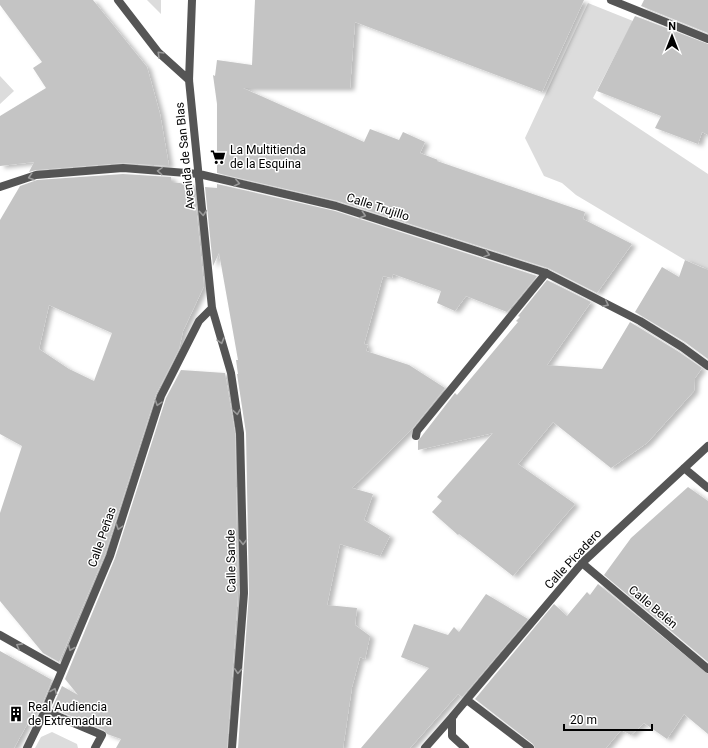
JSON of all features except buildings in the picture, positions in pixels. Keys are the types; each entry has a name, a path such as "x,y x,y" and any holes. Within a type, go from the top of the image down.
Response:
{"street":[{"path":"118,0 158,52 189,80"},
{"name":"Avenida de San Blas","path":"192,0 189,80 212,308 231,373"},
{"path":"610,0 708,38"},
{"name":"Calle Trujillo","path":"0,187 36,175 123,168 199,174 336,206 546,273 640,321 682,347 708,366"},
{"path":"416,436 417,431 546,273"},
{"name":"Calle Peñas","path":"26,748 46,712 110,556 161,396 199,321 212,308"},
{"name":"Calle Sande","path":"231,373 240,433 244,593 232,748"},
{"name":"Calle Picadero","path":"425,748 582,563 708,446"},
{"path":"684,468 708,488"},
{"name":"Calle Belén","path":"582,563 708,669"},
{"path":"0,636 62,670"},
{"path":"467,700 530,748"},
{"name":"Calle Picadero","path":"465,748 452,736 452,717 467,700"},
{"path":"46,712 102,735 95,748"}],"shaded area":[{"path":"147,0 161,0 161,14"},
{"path":"588,3 633,21 593,98 708,174 708,274 704,268 685,260 576,195 562,183 544,176 525,138"},
{"path":"0,76 14,91 0,104"},
{"path":"52,732 77,744 78,748 35,748 41,737"}],"place":[{"name":"La Multitienda de la Esquina","path":"218,157"},
{"name":"Real Audiencia de Extremadura","path":"16,714"}]}
